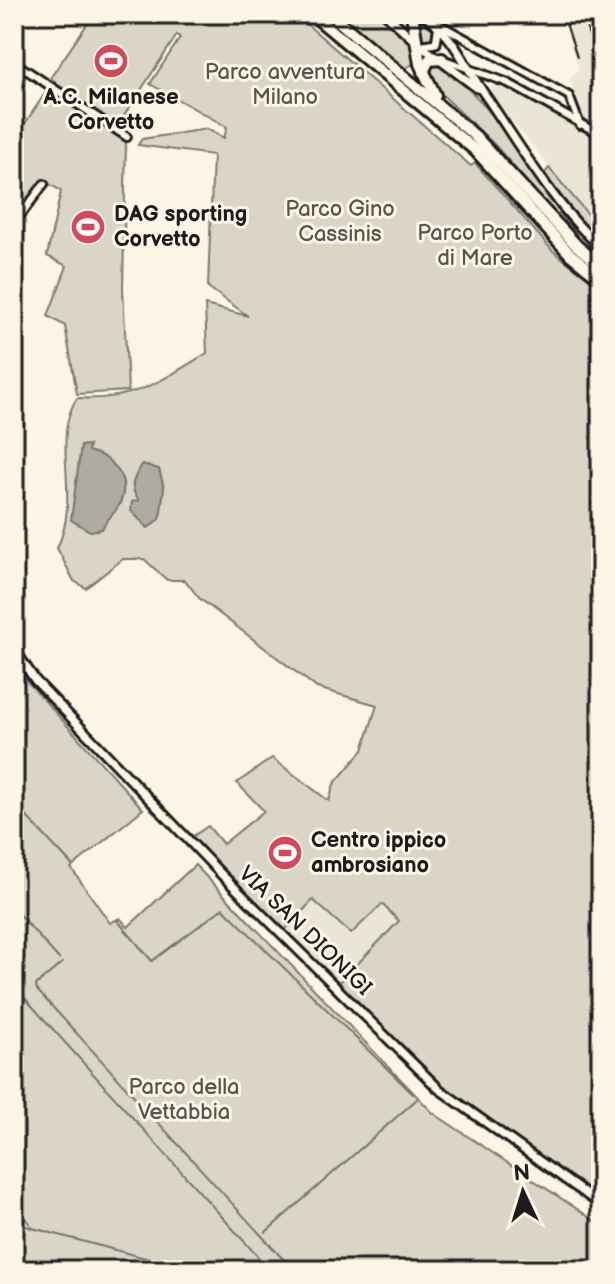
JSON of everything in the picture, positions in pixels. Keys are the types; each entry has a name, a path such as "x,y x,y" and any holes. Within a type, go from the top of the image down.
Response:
{"highway":[{"path":"312,14 475,150 570,254 601,279"},
{"path":"330,14 498,158 577,246 601,266"},
{"path":"412,14 423,74 434,94 488,143 498,158"},
{"path":"423,74 427,62 442,59"}],"street":[{"path":"386,14 417,43 442,59 484,94"},
{"path":"422,14 569,96 580,125"},
{"path":"417,43 436,43 439,24"},
{"path":"439,24 571,217 601,247"},
{"path":"442,59 508,83 601,135"},
{"path":"14,62 127,137"},
{"path":"555,110 567,111 573,104"},
{"path":"14,224 44,184"},
{"name":"VIA SAN DIONIGI","path":"14,649 35,680 222,876 439,1089 601,1205"}],"shaded area":[{"path":"561,14 601,14 601,131 585,123 570,79 579,70"},
{"path":"495,82 601,137 601,230 504,111 490,91"},
{"path":"89,445 88,451 111,462 123,484 116,510 102,529 90,531 71,520 81,446"},
{"path":"142,464 159,469 164,488 160,519 148,528 131,511 132,502 139,500 133,486"},
{"path":"313,900 381,904 399,921 339,983 284,931"}],"green space":[{"path":"94,14 295,14 471,166 475,163 553,251 601,288 601,1197 439,1085 339,983 399,921 382,904 351,934 313,900 284,931 189,839 208,826 223,844 264,811 237,783 272,758 329,801 334,784 363,750 377,705 317,688 199,598 185,580 167,580 144,559 123,559 86,588 74,581 57,548 67,509 66,432 69,414 77,398 114,397 145,388 207,353 205,305 248,316 208,287 213,155 138,145 142,139 207,129 224,138 227,127 150,84 180,38 177,35 118,125 57,85 51,77"},
{"path":"337,14 381,14 413,43 413,64 404,69"},
{"path":"415,15 436,29 433,41 420,38"},
{"path":"436,62 479,99 496,120 575,233 576,239 495,145 432,85 426,69"},
{"name":"DAG sporting Corvetto","path":"48,89 126,140 123,288 128,391 77,394 65,326 48,316 67,266 47,256 61,191 43,180 22,208 14,202 14,140"},
{"path":"549,168 601,230 601,244 572,213 545,173"},
{"name":"Parco della Vettabbia","path":"14,667 143,809 71,868 110,923 120,918 128,927 195,865 433,1113 601,1225 601,1270 14,1270"}],"waterway":[{"path":"14,803 72,865"},
{"path":"117,920 152,961 223,908 413,1094"},
{"path":"14,909 59,959"},
{"path":"62,963 36,985 37,990 293,1270"},
{"path":"14,986 270,1270"},
{"path":"266,1232 417,1099"},
{"path":"14,1204 33,1228"},
{"path":"14,1223 190,1270"}],"railway":[{"path":"563,14 577,57"},
{"path":"582,14 594,51"},
{"path":"597,14 601,27"}],"place":[{"name":"A.C. Milanese Corvetto","path":"111,61"},
{"name":"DAG sporting Corvetto","path":"88,227"},
{"name":"Centro ippico ambrosiano","path":"285,853"}],"park label":[{"name":"Parco avventura Milano","path":"285,84"},
{"name":"Parco Gino Cassinis","path":"340,222"},
{"name":"Parco Porto di Mare","path":"475,246"}]}
